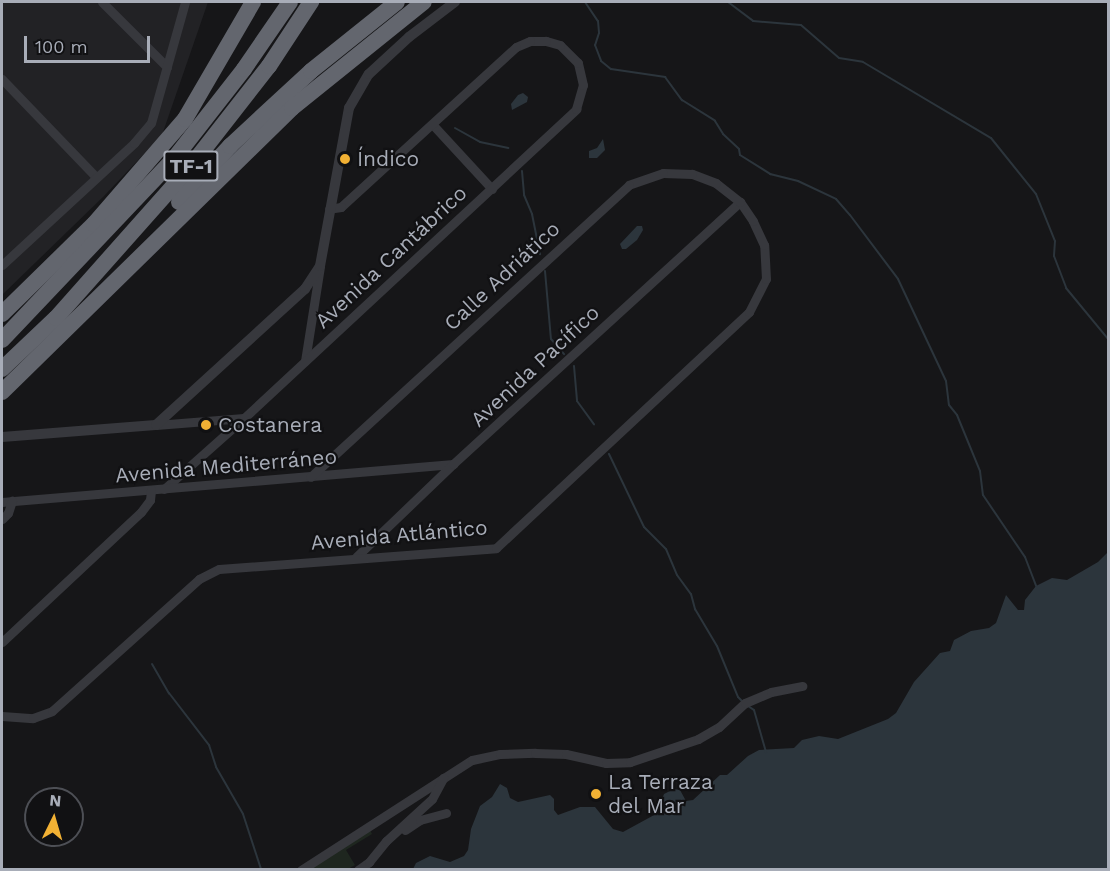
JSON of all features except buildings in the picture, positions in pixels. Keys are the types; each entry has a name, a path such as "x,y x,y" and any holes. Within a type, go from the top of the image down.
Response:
{"highway":[{"name":"TF-1","path":"2,340 173,160 244,69 290,2"},
{"name":"TF-1","path":"2,369 56,318 226,123 311,2"},
{"path":"56,318 87,296 272,106 311,71 397,2"},
{"path":"2,392 292,108 424,2"},
{"path":"2,314 94,224 185,119 250,6"}],"street":[{"path":"104,2 166,67"},
{"path":"2,265 134,143 151,123 185,2"},
{"path":"305,361 329,209 349,108 369,75 409,37 455,2"},
{"name":"Avenida Cantábrico","path":"164,489 244,418 576,109 582,97 583,75 578,63 560,45 546,41 530,41 516,47 433,125"},
{"path":"2,79 96,177"},
{"path":"329,209 341,207 433,125 492,189"},
{"name":"Calle Adriático","path":"310,477 629,185 663,173 692,174 716,183 740,202"},
{"name":"Avenida Pacífico","path":"356,557 453,464 740,202"},
{"name":"Avenida Atlántico","path":"2,716 33,718 52,711 198,579 219,569 496,548 749,312 766,279 764,245 740,202"},
{"path":"156,425 301,292 315,277 320,266"},
{"path":"301,292 315,302"},
{"path":"310,338 320,342 328,340"},
{"path":"2,437 244,418"},
{"path":"218,421 223,429 223,437"},
{"path":"330,460 332,468 340,475"},
{"name":"Avenida Mediterráneo","path":"7,502 453,464"},
{"path":"430,467 434,472 434,483"},
{"path":"187,470 186,477 193,485"},
{"path":"2,642 141,512 150,500 151,490"},
{"path":"2,519 8,513 7,502"},
{"path":"301,870 444,775 472,760 500,754 566,754 606,763 630,762 698,740 719,727 745,704 771,692 802,686"},
{"path":"358,870 369,862 386,841 432,799 444,775"},
{"path":"386,841 391,841 420,820 446,813"}],"shaded area":[{"path":"2,2 208,2 162,135 104,196 2,295"},
{"path":"523,93 528,97 527,102 512,110 511,104 518,95"},
{"path":"603,139 605,150 597,158 589,158 589,151 597,148"},
{"path":"637,226 642,226 643,230 637,240 626,249 622,249 620,244"},
{"path":"1108,552 1108,869 413,869 416,863 430,856 450,862 464,856 468,850 471,829 480,806 492,797 500,784 507,788 510,798 518,802 550,795 554,799 554,810 558,815 580,807 595,807 613,829 623,832 656,814 664,794 674,789 680,790 686,801 693,800 720,775 727,775 748,756 759,750 794,748 802,740 819,736 838,739 888,719 896,713 914,682 940,653 950,651 954,640 971,631 989,628 996,623 1006,595 1018,610 1024,610 1025,600 1036,586 1052,578 1067,580 1098,562"},
{"path":"370,830 372,834 346,850 355,865 348,869 310,869 309,867"}],"waterway":[{"path":"585,2 598,21 599,33 595,45 601,61 611,69 665,77 682,100 715,121 723,134 739,149 740,155 770,174 798,181 836,199 850,215 898,279 946,381 949,405 957,415 980,471 983,495 1025,557 1036,586"},
{"path":"728,2 753,21 801,25 839,58 863,62 991,138 1036,194 1055,241 1054,256 1066,288 1108,339"},
{"path":"455,128 480,142 508,148"},
{"path":"522,171 524,195 532,214 540,254"},
{"path":"545,271 551,339 564,354"},
{"path":"574,366 577,401 594,424"},
{"path":"609,454 644,527 666,549 677,575 691,594 695,609 717,646 738,697 743,702"},
{"path":"152,664 169,693 209,745 216,767 243,814 261,869"},
{"path":"748,706 754,710 766,752"}],"place":[{"name":"Índico","path":"345,159"},
{"name":"Costanera","path":"206,425"},
{"name":"La Terraza del Mar","path":"596,794"}]}
